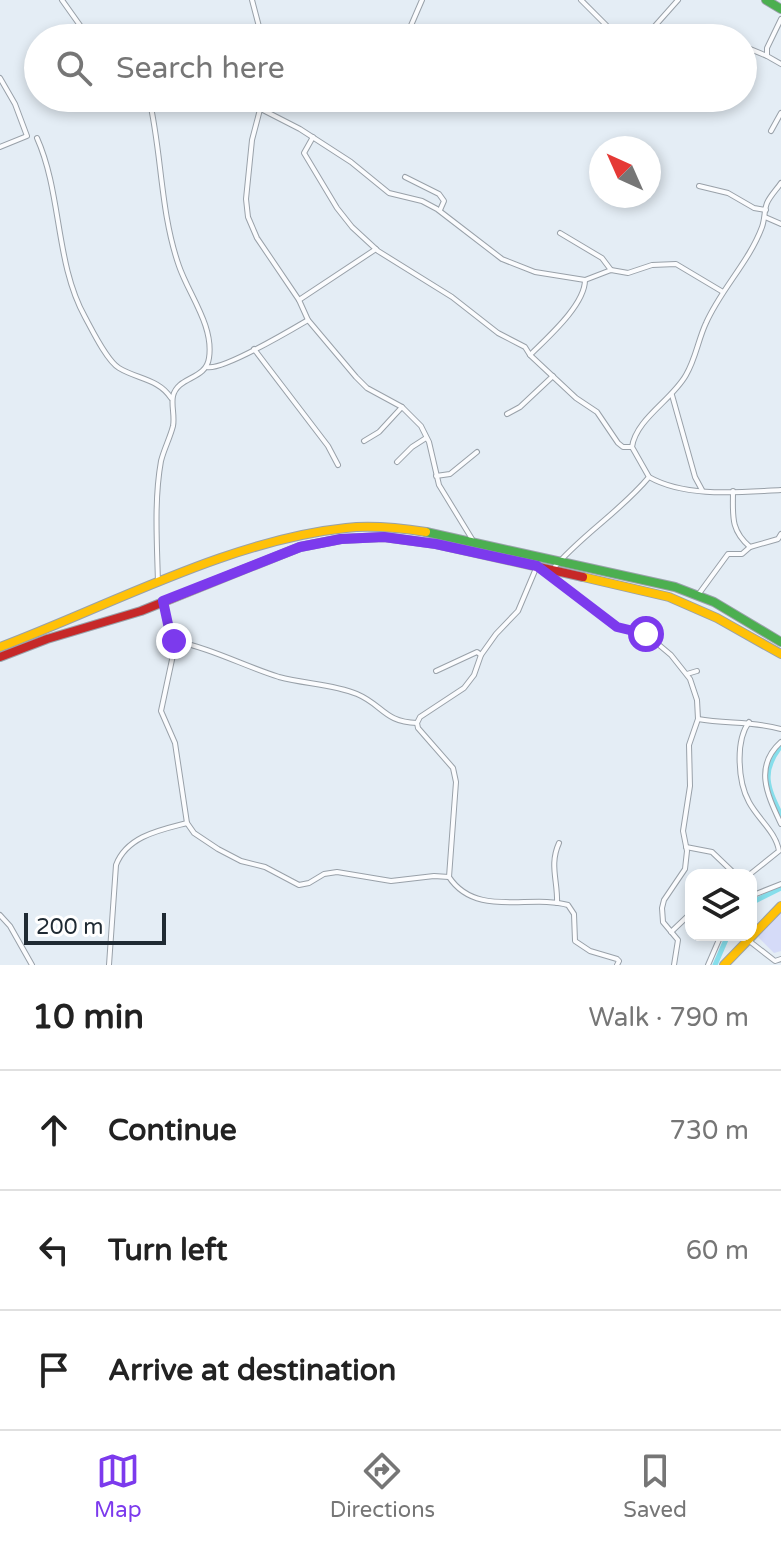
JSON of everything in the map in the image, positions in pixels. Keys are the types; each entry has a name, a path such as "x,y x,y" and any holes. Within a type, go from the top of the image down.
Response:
{"main road":[{"path":"766,0 781,9"},
{"path":"0,647 170,579 268,546 320,531 350,527 399,528 473,541 660,582 698,595 781,642"},
{"path":"0,657 152,606 300,547 341,539 384,537 436,544 669,597 693,605 781,654"},
{"path":"167,600 170,579"},
{"path":"152,606 154,585"},
{"path":"757,931 781,906"},
{"path":"724,965 747,941"}],"street":[{"path":"62,0 79,24"},
{"path":"252,0 258,24"},
{"path":"412,24 422,0"},
{"path":"581,0 605,24"},
{"path":"657,24 678,0"},
{"path":"767,56 767,48 781,19"},
{"path":"757,52 781,64"},
{"path":"0,78 15,104 27,136 0,147"},
{"path":"152,112 172,244 209,338 210,356 201,374 177,387 173,401 173,427 160,465 154,585"},
{"path":"260,112 247,177 248,217 271,262 299,300 308,320 367,388 402,407 421,426 444,494 473,541"},
{"path":"267,112 351,162 389,193 422,201 440,211 502,259 535,272 585,280 611,270 628,273 652,265 676,264 723,292"},
{"path":"771,131 781,113"},
{"path":"313,137 304,153 352,227 376,249 452,297 498,333 525,347 533,361 602,417 618,443 623,447 632,447"},
{"path":"37,138 46,161 69,271 85,318 117,367 155,383 173,401"},
{"path":"405,177 439,194 444,201 440,211"},
{"path":"632,447 640,427 672,395 687,374 705,324 742,265 765,217 767,204 781,183"},
{"path":"699,186 728,193 754,208 766,210"},
{"path":"765,217 781,224"},
{"path":"560,233 602,258 611,270"},
{"path":"299,300 376,249"},
{"path":"530,355 577,303 585,288 585,280"},
{"path":"207,367 213,369 308,320"},
{"path":"254,349 328,446 338,465"},
{"path":"507,414 520,407 553,376"},
{"path":"672,395 695,477 702,490"},
{"path":"364,441 379,432 402,407"},
{"path":"397,462 427,438"},
{"path":"632,447 649,477 659,483 702,490 781,490"},
{"path":"436,476 450,474 477,452"},
{"path":"552,570 578,541 632,499 649,477"},
{"path":"733,491 732,522 750,547"},
{"path":"698,595 728,554 742,554 750,547 778,539 781,534"},
{"path":"617,965 617,959 590,951 575,941 574,914 568,905 541,901 502,904 479,899 454,885 449,877 456,782 453,768 418,728 420,717 464,688 474,675 481,655 518,611 537,566 617,627 646,634 671,655 687,674 697,700 698,719 689,745 690,786 683,831 685,869 662,908 663,922 678,940 674,965"},
{"path":"167,600 173,655 161,711 175,743 187,823 194,833 241,861 265,867 299,885 337,872 391,881 449,877"},
{"path":"171,638 281,677 316,682 358,695 394,721 417,723"},
{"path":"436,671 477,652 481,655"},
{"path":"687,674 697,671"},
{"path":"698,719 749,722 781,729"},
{"path":"749,722 740,745 745,792 779,851 756,869"},
{"path":"781,742 767,760 764,771 765,790 781,824"},
{"path":"109,965 114,880 120,853 131,843 187,823"},
{"path":"557,903 553,860 559,843"},
{"path":"686,847 712,852 730,869"},
{"path":"757,894 781,884"},
{"path":"0,915 10,926 32,965"},
{"path":"671,932 685,919"},
{"path":"708,965 718,941"},
{"path":"749,941 775,961 781,959"}],"shaded area":[{"path":"781,911 781,951 774,953 757,936"}],"waterway":[{"path":"781,746 768,772 781,815"},
{"path":"757,900 781,888"},
{"path":"715,965 725,941"}],"traffic: fast":[{"path":"766,0 781,9"},
{"path":"426,532 675,587 714,602 781,642"}],"traffic: slow":[{"path":"0,647 170,577 258,546 302,535 356,527 426,532"},
{"path":"583,577 669,597 717,618 781,654"},
{"path":"724,965 781,906"}],"traffic: jam":[{"path":"0,657 47,639 141,611 300,547 341,539 384,537 436,544 583,577"}],"route":[{"path":"174,641 163,601 300,547 341,539 384,537 436,544 537,566 617,627 646,634"}]}
